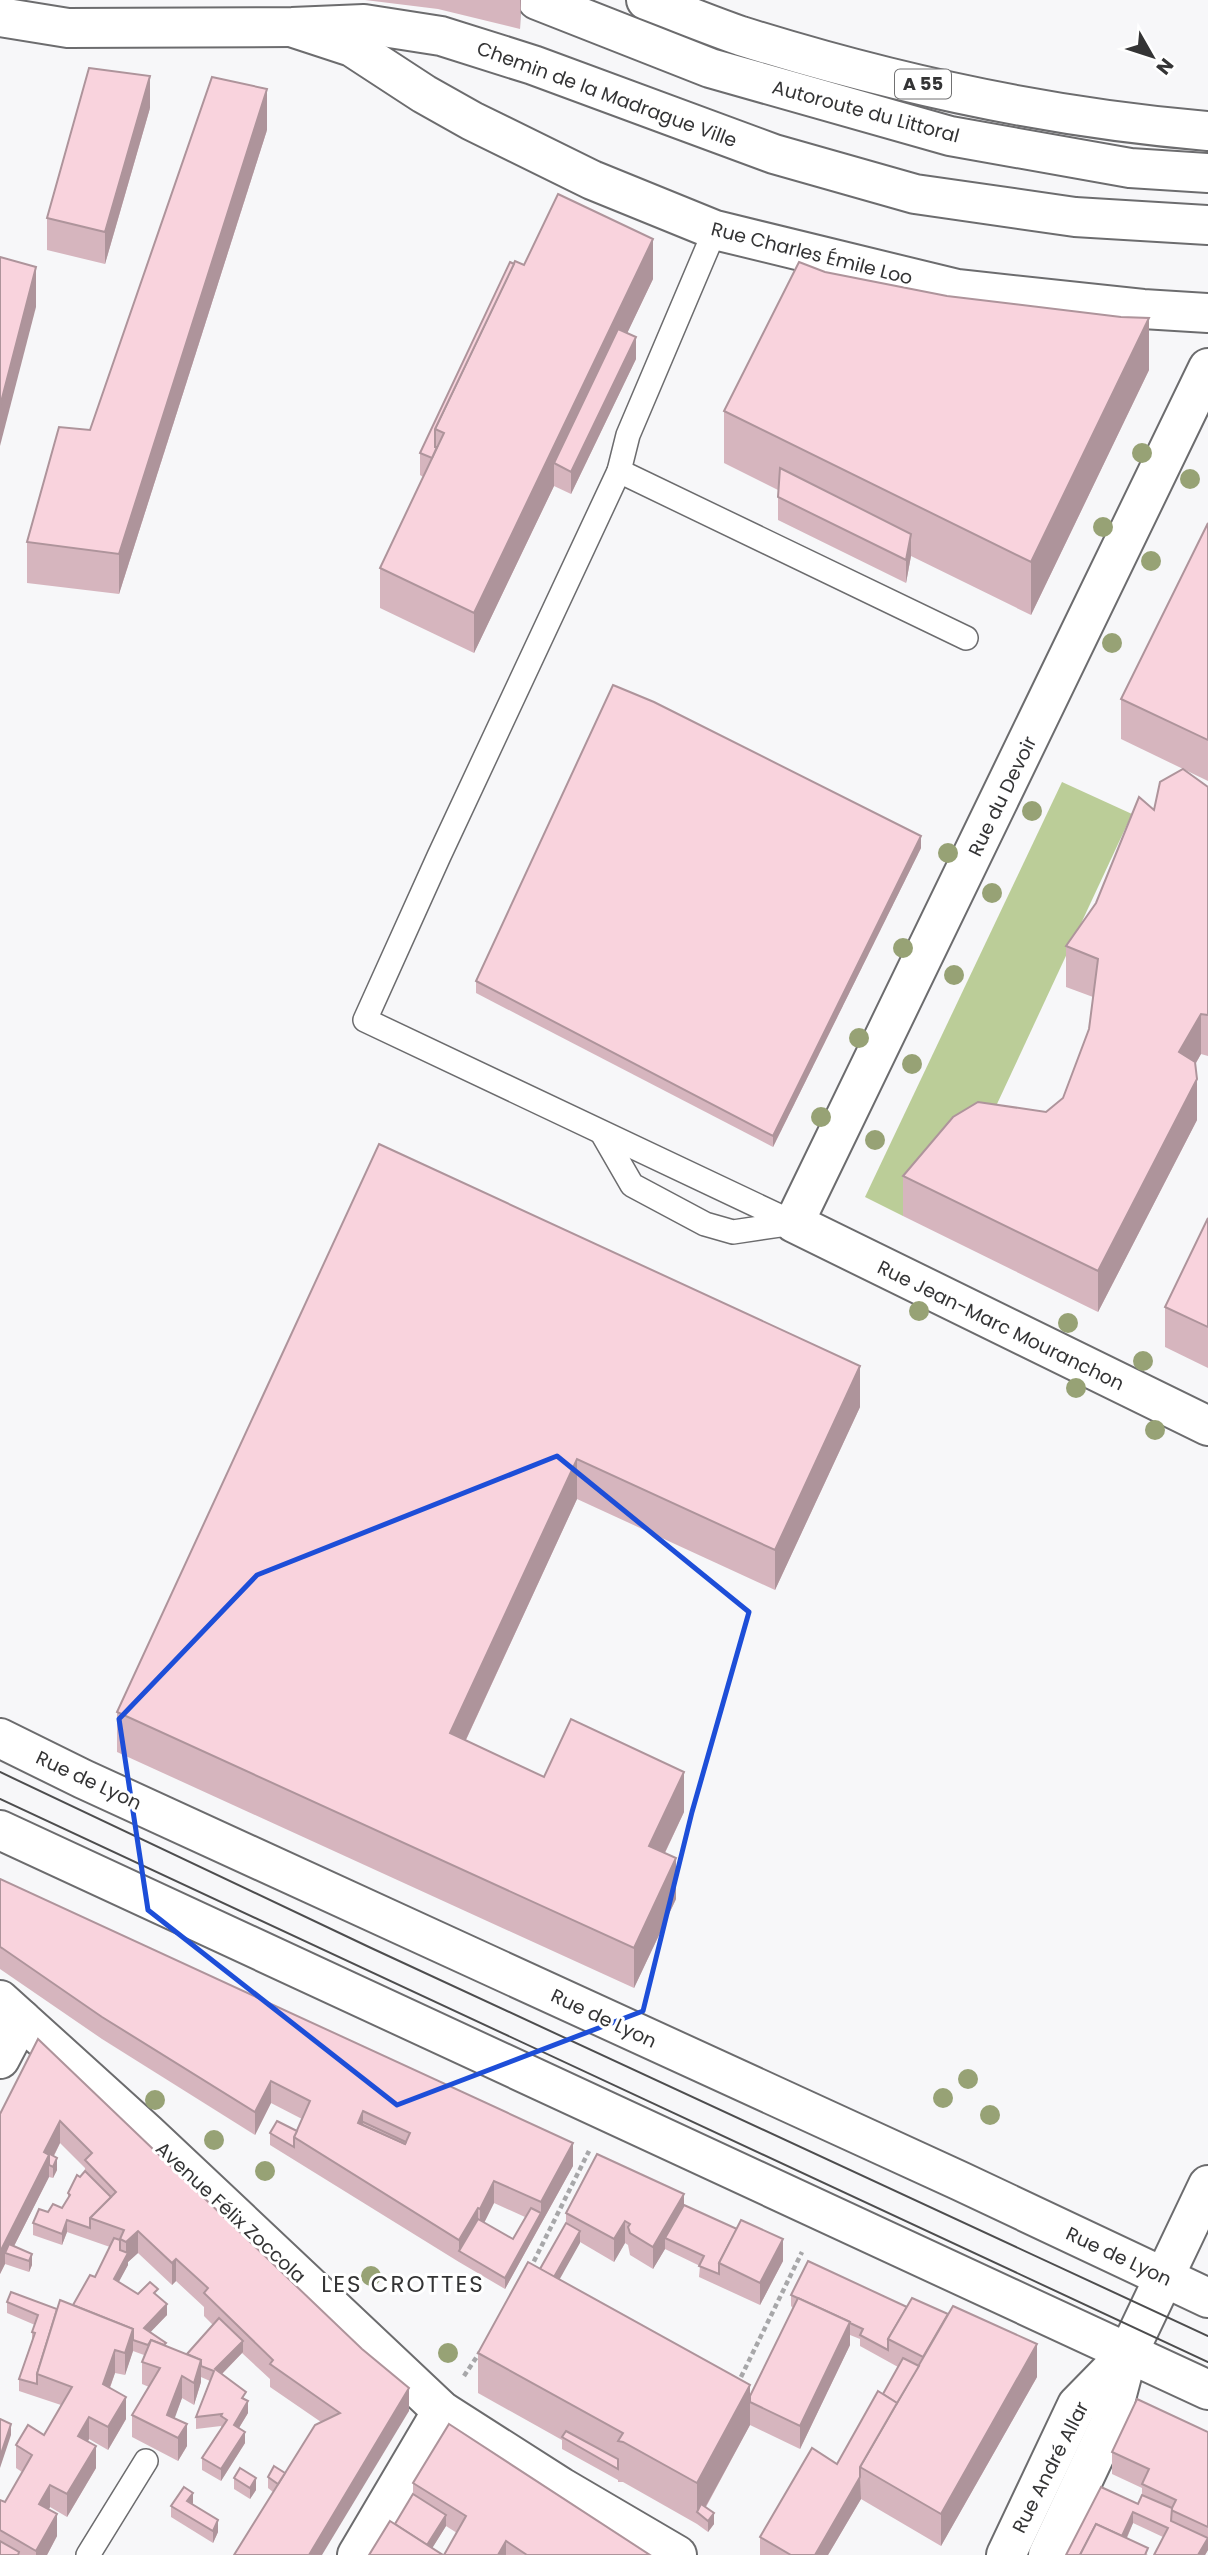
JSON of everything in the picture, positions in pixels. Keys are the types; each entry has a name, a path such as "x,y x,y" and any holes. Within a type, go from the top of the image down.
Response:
{"main road":[{"name":"Autoroute du Littoral","path":"537,0 710,68 950,136 1130,167 1208,173"},
{"name":"Autoroute du Littoral","path":"646,0 738,35 880,76 1034,107 1159,127 1208,131"},
{"name":"Chemin de la Madrague Ville","path":"0,17 68,28 364,24 441,36 533,65 774,154 915,194 1075,217 1208,225"},
{"name":"Rue Charles Émile Loo","path":"292,27 352,47 424,94 472,121 592,180 715,230 957,289 1143,309 1208,313"},
{"name":"Rue du Devoir","path":"794,1223 1208,368"},
{"name":"Rue Jean-Marc Mouranchon","path":"794,1223 1208,1426"},
{"name":"Rue de Lyon","path":"0,1738 83,1779 960,2181 1208,2298"},
{"path":"0,1830 1208,2390"},
{"path":"0,2059 10,2009"},
{"name":"Avenue Félix Zoccola","path":"10,2009 147,2133 442,2411 561,2487 677,2555"},
{"name":"Rue André Allar","path":"1048,2555 1109,2425 1128,2353 1208,2185"},
{"name":"Rue André Allar","path":"1006,2555 1077,2404 1128,2353"},
{"path":"357,2555 442,2411"}],"lane":[{"path":"715,230 628,435 619,471 365,1020 794,1223"},
{"path":"619,471 966,638"},
{"path":"603,1133 632,1185 705,1224 733,1232 794,1223"},
{"path":"88,2555 146,2461"}],"path":[{"path":"529,2272 589,2151"},
{"path":"741,2377 802,2252"},
{"path":"442,2411 482,2349"}],"highlighted area":[{"path":"557,1456 749,1612 692,1812 643,2011 397,2105 148,1910 119,1719 257,1575"}],"green space":[{"path":"1062,782 1132,814 997,1104 903,1216 865,1197"}],"building":[{"path":"89,68 150,76 105,232 47,218"},
{"path":"212,77 267,89 119,554 27,542 59,427 90,430"},
{"path":"558,194 653,239 474,613 380,568 444,433 435,429 515,261 524,265"},
{"path":"0,257 36,267 0,406"},
{"path":"510,262 514,264 435,429 437,447 432,458 420,453"},
{"path":"799,262 825,272 947,296 1149,318 1031,562 724,411"},
{"path":"618,329 636,337 571,472 554,463"},
{"path":"780,468 911,534 906,560 778,497"},
{"path":"1208,523 1208,740 1121,699"},
{"path":"613,685 654,702 921,836 773,1136 476,981"},
{"path":"1183,769 1208,787 1208,1015 1201,1014 1179,1052 1195,1062 1197,1079 1098,1271 903,1176 953,1117 978,1102 1046,1112 1063,1098 1089,1029 1098,959 1066,946 1096,903 1139,797 1154,810 1160,782"},
{"path":"379,1144 860,1366 775,1550 577,1459 450,1733 544,1777 571,1719 684,1772 649,1846 676,1858 634,1948 117,1712"},
{"path":"1208,1218 1208,1327 1165,1307"},
{"path":"0,1879 573,2143 541,2202 494,2181 480,2209 478,2208 459,2240 294,2137 310,2101 271,2081 255,2112 102,2017 0,1947","holes":["363,2111 410,2133 405,2144 358,2123"]},
{"path":"38,2039 362,2349 409,2388 309,2555 234,2555 315,2425 340,2413 270,2364 273,2360 204,2293 208,2288 176,2259 172,2263 138,2231 126,2242 120,2239 124,2230 90,2218 116,2192 85,2160 92,2153 60,2121 44,2152 49,2155 0,2252 0,2114"},
{"path":"277,2121 297,2131 294,2147 270,2133"},
{"path":"363,2122 406,2142 405,2144 361,2124"},
{"path":"48,2153 57,2158 53,2167 49,2165"},
{"path":"597,2154 684,2194 653,2247 630,2233 630,2224 625,2221 614,2239 566,2213"},
{"path":"85,2171 111,2197 90,2218 90,2228 67,2220 62,2234 33,2223 39,2209 48,2212 53,2204 62,2208 77,2175 80,2177"},
{"path":"684,2205 737,2229 719,2263 719,2274 699,2266 704,2256 665,2238"},
{"path":"531,2208 541,2213 505,2278 459,2251 478,2219 513,2239"},
{"path":"741,2220 783,2239 760,2283 719,2263"},
{"path":"566,2223 580,2231 554,2277 540,2269"},
{"path":"114,2238 120,2240 120,2250 128,2253 114,2279 138,2294 150,2282 158,2289 154,2293 167,2304 144,2328 166,2343 164,2345 151,2340 148,2345 133,2340 133,2329 73,2305 90,2275 95,2277"},
{"path":"9,2244 32,2254 29,2261 5,2253"},
{"path":"808,2261 907,2307 888,2339 888,2350 860,2335 863,2329 791,2295"},
{"path":"528,2262 750,2385 697,2483 618,2441 623,2433 478,2353"},
{"path":"11,2292 57,2309 37,2374 37,2384 19,2379 35,2333 32,2332 38,2315 7,2302"},
{"path":"798,2298 850,2322 800,2426 750,2402 750,2396"},
{"path":"912,2298 948,2314 923,2357 888,2339"},
{"path":"60,2300 133,2329 125,2353 115,2350 103,2384 126,2397 108,2427 89,2417 78,2436 96,2446 67,2494 50,2485 39,2504 57,2514 36,2551 0,2530 0,2500 5,2502 32,2455 16,2445 28,2425 44,2435 72,2387 37,2374"},
{"path":"953,2306 1037,2344 941,2514 860,2467"},
{"path":"219,2318 243,2341 215,2369 246,2392 242,2398 248,2401 234,2425 245,2432 221,2469 202,2458 227,2420 222,2414 196,2417 214,2371 201,2366 201,2360 187,2354"},
{"path":"151,2340 201,2360 194,2383 182,2376 167,2415 187,2424 178,2438 132,2415 160,2368 142,2362"},
{"path":"903,2358 919,2366 897,2403 883,2394"},
{"path":"878,2391 897,2403 860,2467 860,2477 815,2555 791,2555 760,2537 812,2448 837,2464"},
{"path":"1137,2399 1208,2432 1208,2527 1171,2510 1176,2500 1142,2484 1149,2469 1112,2452"},
{"path":"0,2419 11,2424 0,2457"},
{"path":"449,2424 650,2555 527,2555 506,2541 498,2555 444,2555 466,2516 413,2483"},
{"path":"566,2431 618,2459 618,2469 562,2437"},
{"path":"274,2466 285,2473 278,2484 268,2477"},
{"path":"240,2468 256,2478 250,2488 234,2478"},
{"path":"184,2487 193,2493 187,2501 218,2520 213,2531 171,2506"},
{"path":"1101,2487 1138,2504 1142,2495 1172,2508 1171,2521 1208,2538 1198,2555 1154,2555 1168,2528 1133,2512 1122,2536 1096,2524 1080,2555 1066,2555"},
{"path":"413,2494 446,2515 427,2545 395,2524"},
{"path":"701,2504 714,2513 708,2521 697,2512"},
{"path":"390,2521 443,2555 369,2555"},
{"path":"1096,2524 1148,2548 1145,2555 1080,2555"},
{"path":"0,2541 19,2552 18,2555 0,2555"}],"tram line":[{"path":"0,1772 369,1947 1208,2336"},
{"path":"0,1799 1208,2362"}],"district":[{"name":"LES CROTTES","path":"403,2284"}]}
